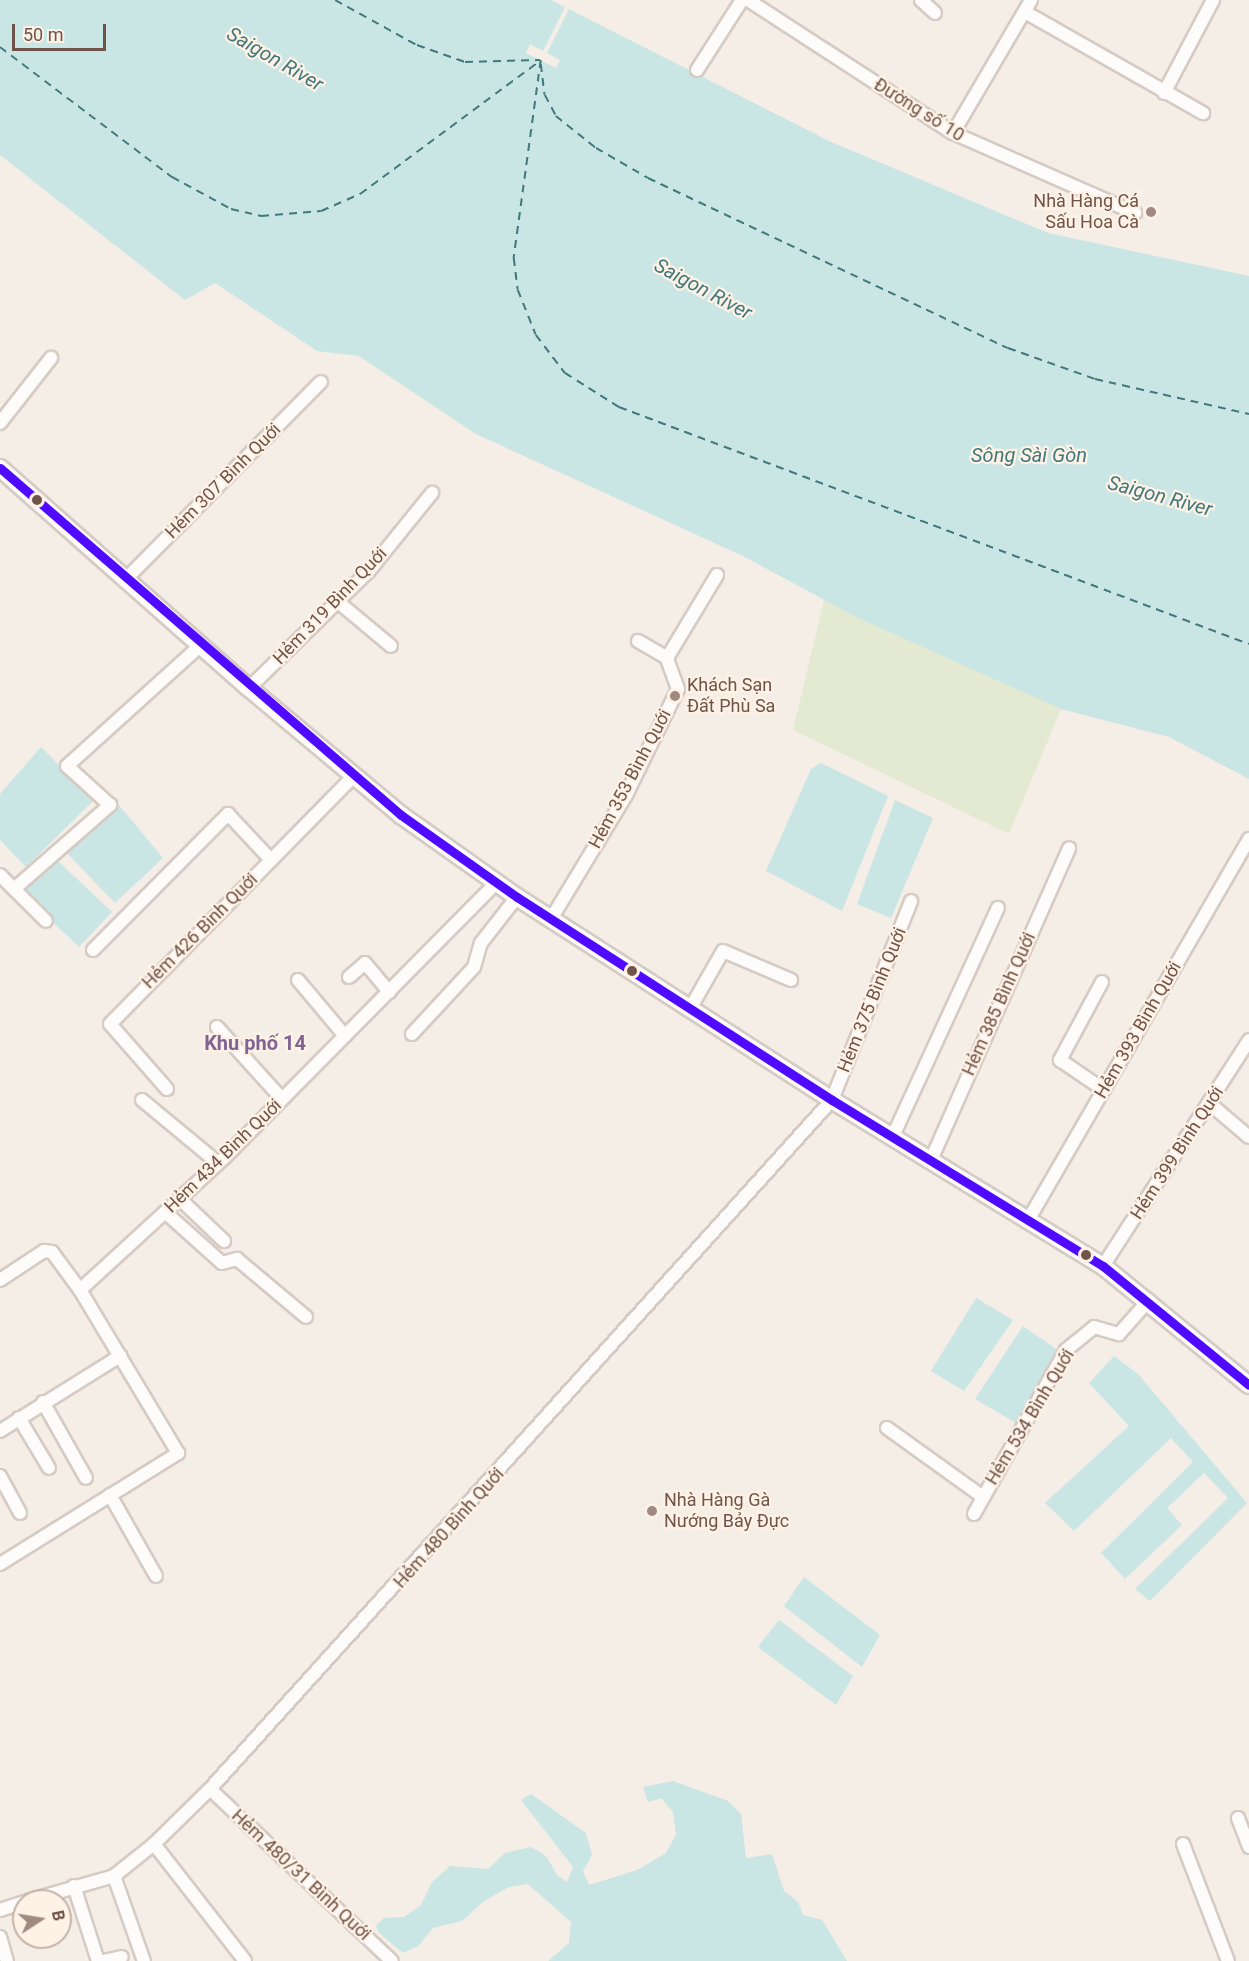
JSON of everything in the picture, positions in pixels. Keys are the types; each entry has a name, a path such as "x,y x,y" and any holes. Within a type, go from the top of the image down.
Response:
{"main road":[{"path":"0,468 352,778 517,897 832,1100 894,1136 1027,1222 1103,1266 1149,1300 1249,1385"}],"street":[{"path":"697,70 742,0"},
{"name":"Đường số 10","path":"748,0 953,133 1135,213"},
{"path":"921,0 935,13"},
{"path":"953,133 1031,0"},
{"path":"1164,93 1213,0"},
{"path":"1025,12 1164,93 1203,113"},
{"path":"0,423 51,358"},
{"name":"Hẻm 307 Bình Quới","path":"126,579 321,382"},
{"name":"Hẻm 319 Bình Quới","path":"249,688 376,564 432,493"},
{"path":"638,641 667,658 717,575"},
{"path":"337,601 392,645"},
{"path":"14,889 110,805 67,766 202,644"},
{"name":"Hẻm 353 Bình Quới","path":"551,919 626,795 678,689 667,658"},
{"name":"Hẻm 426 Bình Quới","path":"167,1089 110,1024 352,778"},
{"path":"93,950 228,814 271,860"},
{"name":"Hẻm 393 Bình Quới","path":"1027,1222 1249,839"},
{"name":"Hẻm 385 Bình Quới","path":"931,1160 1069,848"},
{"path":"0,875 46,921"},
{"name":"Hẻm 434 Bình Quới","path":"80,1290 218,1163 496,883"},
{"path":"412,1034 474,967 481,943 517,897"},
{"name":"Hẻm 375 Bình Quới","path":"832,1100 911,901"},
{"path":"894,1136 998,908"},
{"path":"691,1007 723,951 791,980"},
{"path":"349,977 364,963 389,992"},
{"path":"298,980 345,1036"},
{"path":"1102,982 1060,1060 1104,1090"},
{"path":"216,1027 282,1100"},
{"name":"Hẻm 399 Bình Quới","path":"1103,1266 1249,1040"},
{"path":"142,1100 218,1163"},
{"name":"Hẻm 480 Bình Quới","path":"64,1889 114,1876 154,1844 210,1789 832,1100"},
{"path":"1209,1103 1249,1137"},
{"path":"180,1199 224,1241"},
{"path":"165,1212 222,1263 237,1258 306,1317"},
{"path":"0,1280 44,1251 52,1252 80,1290 178,1453 0,1564"},
{"name":"Hẻm 534 Bình Quới","path":"974,1514 1066,1350 1094,1327 1119,1334 1149,1300"},
{"path":"0,1431 43,1402 120,1356"},
{"path":"43,1402 86,1478"},
{"path":"19,1418 49,1468"},
{"path":"887,1428 983,1497"},
{"path":"0,1476 20,1513"},
{"path":"110,1495 156,1576"},
{"name":"Hẻm 480/31 Bình Quới","path":"210,1789 392,1961"},
{"path":"1238,1818 1249,1847"},
{"path":"154,1844 245,1961"},
{"path":"1183,1844 1228,1961"},
{"path":"114,1876 139,1958"},
{"path":"74,1886 98,1961"},
{"path":"0,1937 7,1961"},
{"path":"103,1961 122,1957"}],"green space":[{"path":"824,600 1061,709 1009,834 793,730"}],"water":[{"name":"Sông Sài Gòn","path":"0,0 551,0 829,141 1048,233 1249,276 1249,779 1169,737 1061,709 856,617 745,557 476,434 359,356 317,351 215,283 185,300 0,155"},
{"path":"41,747 94,800 26,867 0,840 0,794"},
{"path":"821,763 888,796 842,911 766,871 811,769"},
{"path":"895,800 933,818 891,918 857,904"},
{"path":"118,804 163,858 115,903 65,851"},
{"path":"58,861 112,912 79,947 22,893"},
{"path":"976,1298 1013,1320 964,1391 931,1371"},
{"path":"1023,1326 1059,1351 1016,1423 975,1399"},
{"path":"1114,1356 1138,1374 1247,1503 1150,1601 1135,1589 1228,1498 1204,1473 1167,1508 1182,1525 1125,1579 1101,1553 1193,1462 1171,1438 1074,1531 1045,1503 1129,1426 1089,1383"},
{"path":"804,1577 880,1635 862,1667 784,1606"},
{"path":"779,1620 853,1676 836,1705 758,1647"},
{"path":"673,1781 728,1801 741,1814 746,1858 772,1854 784,1891 798,1902 803,1915 822,1920 847,1961 548,1961 569,1943 571,1922 528,1884 509,1887 484,1901 462,1921 433,1928 418,1946 403,1953 379,1933 376,1926 384,1918 404,1917 421,1905 432,1882 450,1866 488,1869 505,1853 531,1847 546,1856 558,1876 567,1882 573,1867 521,1800 531,1794 586,1833 592,1855 583,1871 589,1885 637,1870 666,1853 676,1835 673,1812 661,1798 648,1802 643,1787"}],"pier":[{"path":"565,7 569,9 547,53 560,60 556,68 526,53 530,44 543,51"}],"ferry route":[{"path":"335,0 417,45 465,62 540,60"},
{"path":"0,47 172,177 231,209 261,216 321,211 360,194 540,61"},
{"path":"541,60 514,258 518,290 536,335 565,373 619,407 1249,644"},
{"path":"541,64 545,95 556,116 596,148 648,178 1008,348 1095,379 1249,414"}],"transit line":[{"path":"0,468 401,815 517,897 832,1100 1103,1266 1249,1385"}],"place":[{"name":"Nhà Hàng Cá Sấu Hoa Cà","path":"1151,212"},
{"name":"Khách Sạn Đất Phù Sa","path":"675,696"},
{"name":"Nhà Hàng Gà Nướng Bảy Đực","path":"652,1511"}],"district":[{"name":"Khu phố 14","path":"255,1043"}],"water label":[{"name":"Saigon River","path":"275,59"},
{"name":"Saigon River","path":"703,289"},
{"name":"Saigon River","path":"1160,496"}]}
